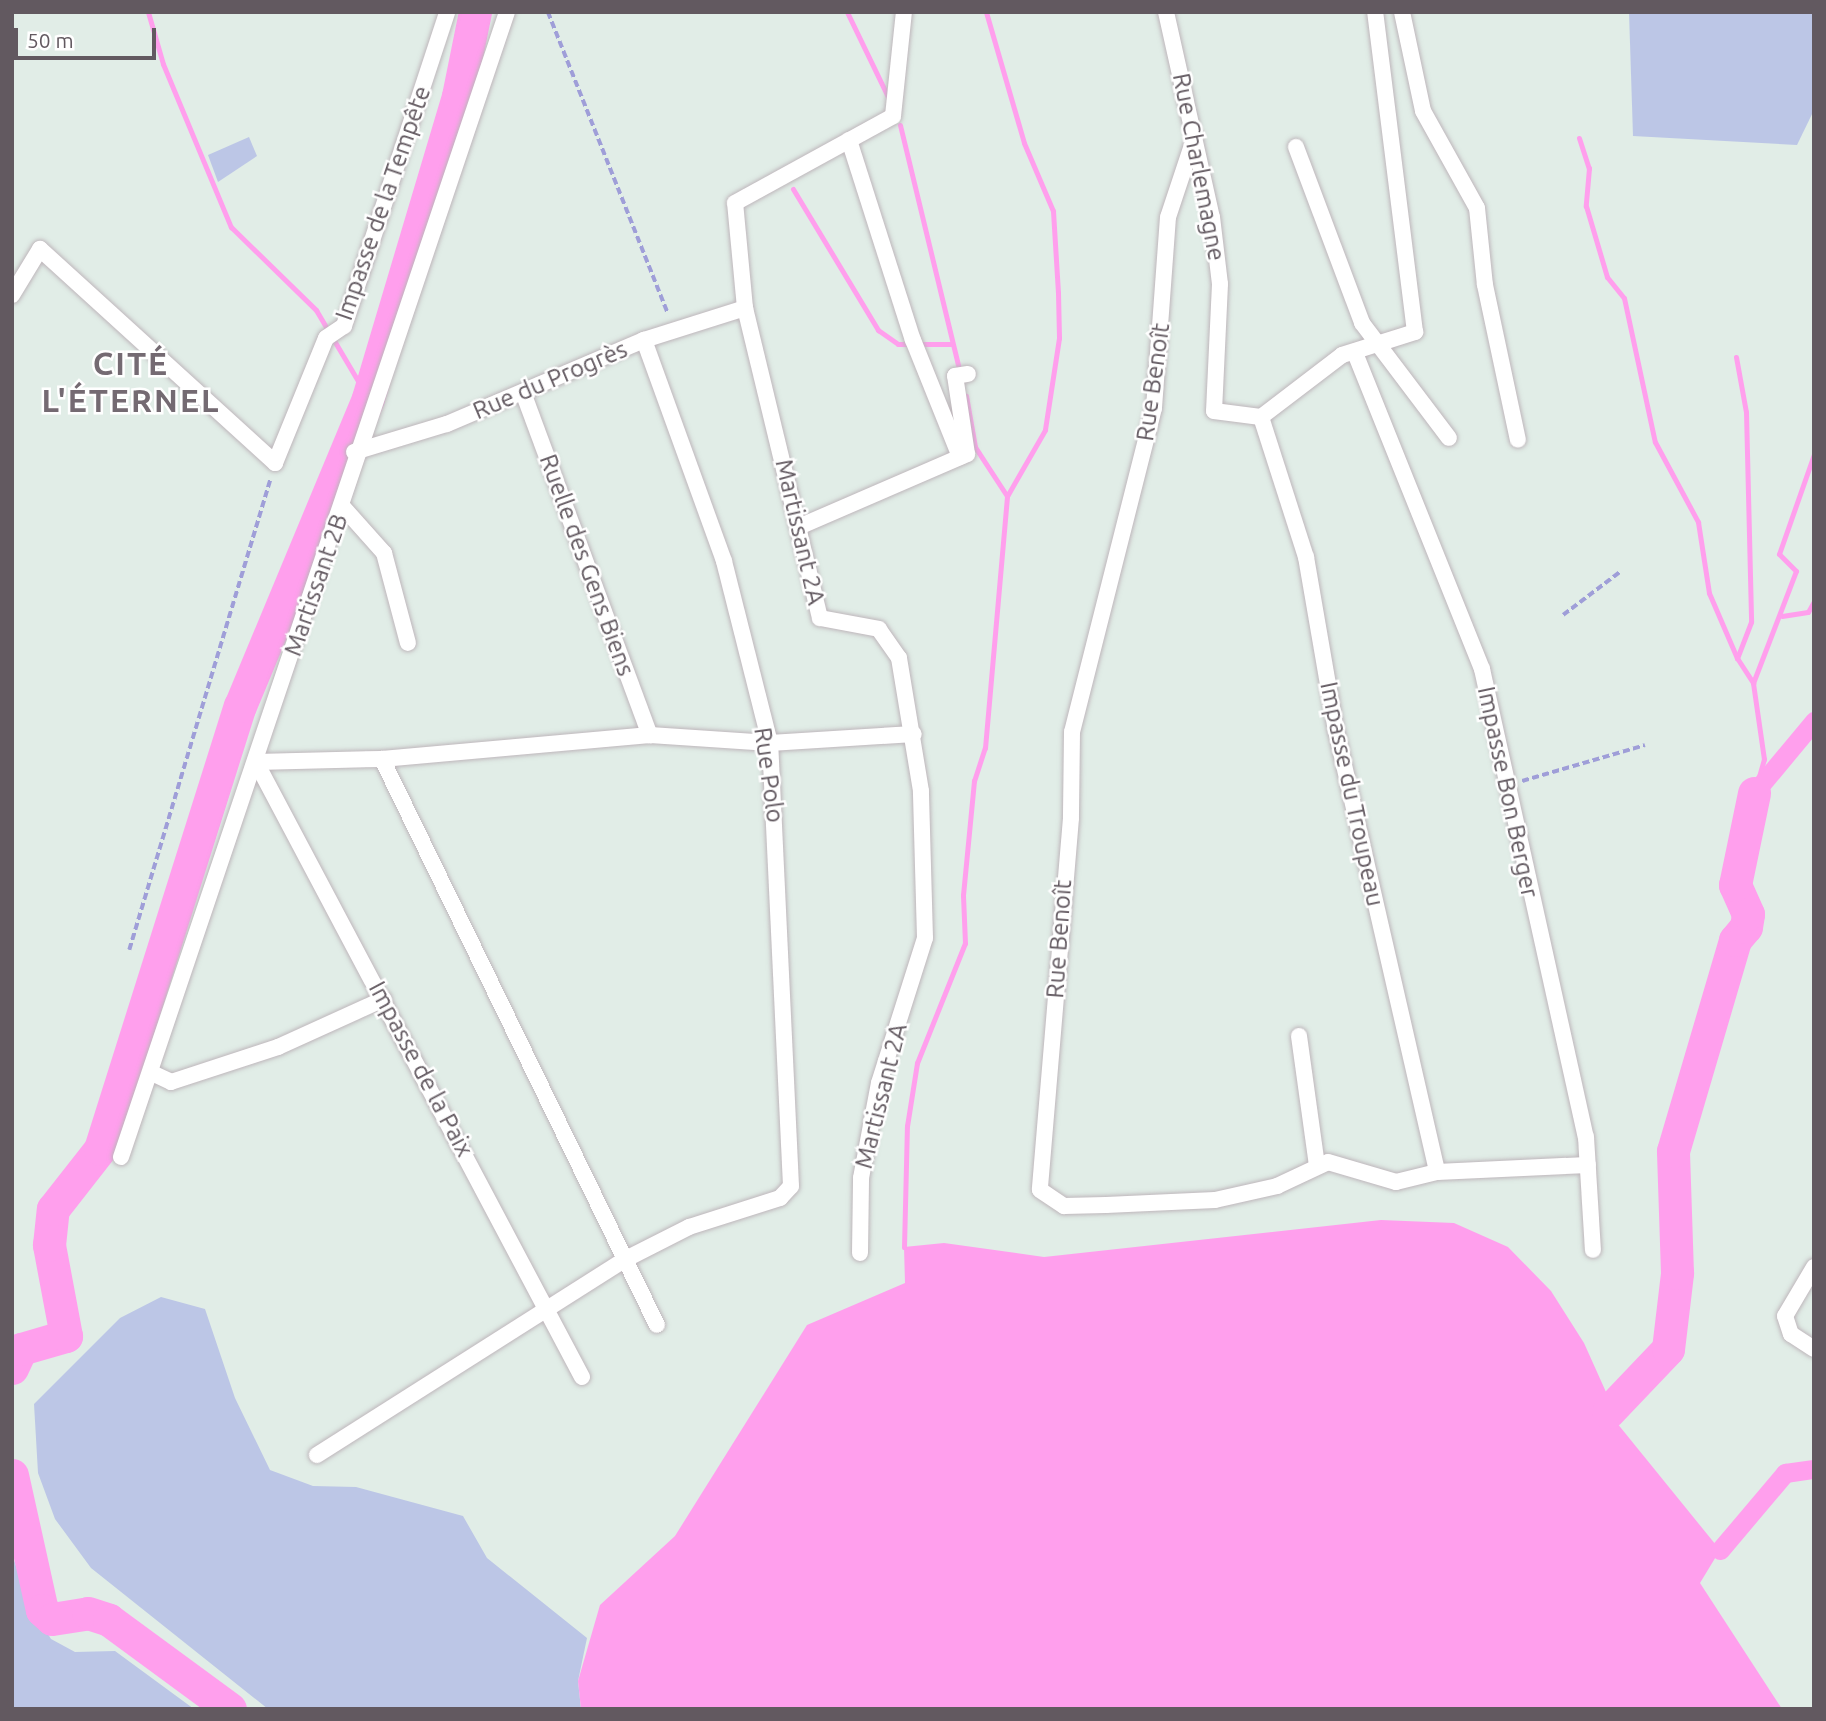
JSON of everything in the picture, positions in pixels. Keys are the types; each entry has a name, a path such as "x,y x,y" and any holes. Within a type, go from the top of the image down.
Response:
{"street":[{"name":"Impasse de la Tempête","path":"275,463 326,338 344,326 446,12"},
{"name":"Martissant 2B","path":"121,1157 152,1073 343,507 354,452 507,12"},
{"name":"Martissant 2A","path":"860,1252 861,1178 879,1083 925,937 914,734 899,658 879,629 820,618 801,526 745,308 735,203 893,116 904,12"},
{"name":"Rue Charlemagne","path":"1166,12 1195,136 1220,284 1214,411 1261,417"},
{"path":"1261,417 1342,355 1355,353 1373,342 1415,332 1375,12"},
{"path":"1402,12 1423,111 1477,208 1485,285 1518,440"},
{"name":"Rue Benoît","path":"1195,136 1168,217 1154,408 1072,732 1071,818 1039,1184 1048,1199 1064,1206 1215,1200 1277,1186 1317,1165"},
{"path":"849,140 913,340 960,457"},
{"path":"1296,147 1373,342 1449,438"},
{"path":"12,295 40,249 275,463"},
{"name":"Rue du Progrès","path":"354,452 524,395 644,340 745,308"},
{"name":"Rue Polo","path":"626,1259 689,1227 780,1198 791,1186 770,743 724,561 644,340"},
{"name":"Impasse Bon Berger","path":"1355,353 1482,669 1588,1166 1593,1250"},
{"path":"801,526 967,454 961,375"},
{"name":"Ruelle des Gens Biens","path":"524,395 650,736"},
{"name":"Impasse du Troupeau","path":"1261,417 1306,557 1336,730 1437,1172"},
{"path":"343,507 384,552 408,642"},
{"path":"256,762 382,758 650,736 770,743 914,734"},
{"path":"382,758 657,1325"},
{"name":"Impasse de la Paix","path":"256,762 582,1377"},
{"path":"152,1073 171,1082 278,1047 384,999"},
{"path":"1300,1036 1317,1165 1338,1162 1376,1181 1437,1172 1588,1166"},
{"path":"317,1455 548,1313 626,1259"},
{"path":"1814,1267 1785,1316 1791,1334 1814,1349"}],"path":[{"path":"548,12 674,329"},
{"path":"129,950 275,463"},
{"path":"1563,615 1621,571"},
{"path":"1507,784 1645,745"}],"shaded area":[{"path":"1629,12 1814,12 1814,110 1797,145 1633,136"},
{"path":"249,137 257,156 218,182 208,155"},
{"path":"1381,1220 1454,1223 1508,1247 1551,1291 1584,1343 1606,1392 1608,1412 1720,1550 1700,1583 1782,1709 581,1709 578,1681 600,1605 675,1536 807,1325 905,1283 904,1247 944,1243 1044,1257"},
{"path":"161,1297 205,1309 235,1398 270,1470 313,1486 356,1487 463,1516 487,1558 587,1638 578,1681 581,1709 268,1709 91,1568 55,1519 38,1473 34,1404 120,1318"},
{"path":"12,1554 28,1602 51,1639 75,1652 115,1651 194,1709 12,1709"}],"waterway":[{"path":"148,12 163,64 231,227 316,310 368,398"},
{"path":"12,1368 21,1349 66,1336 49,1245 53,1209 100,1149 240,706 368,398 458,96 475,12"},
{"path":"847,12 889,99"},
{"path":"986,12 1024,143 1053,211 1058,293 1059,338 1045,430 1007,496"},
{"path":"900,125 960,373"},
{"path":"1579,138 1589,168 1586,206 1607,277 1624,298 1655,442 1698,522 1709,593 1737,658"},
{"path":"793,189 878,330 898,344 951,344"},
{"path":"1736,357 1746,412 1751,622 1737,658 1753,683 1764,759 1754,793"},
{"path":"904,1247 907,1126 917,1063 965,943 963,895 974,781 985,748 1007,496 975,447 966,396"},
{"path":"1753,683 1796,571 1779,554 1814,454"},
{"path":"1782,616 1808,612 1814,601"},
{"path":"1754,793 1814,721"},
{"path":"1608,1412 1668,1349 1677,1273 1673,1151 1735,940 1746,927 1748,914 1735,885 1754,793"},
{"path":"1720,1550 1785,1473 1814,1469"},
{"path":"12,1475 42,1610 52,1619 88,1613 109,1620 230,1709"}],"district":[{"name":"CITÉ L'ÉTERNEL","path":"131,382"}]}
